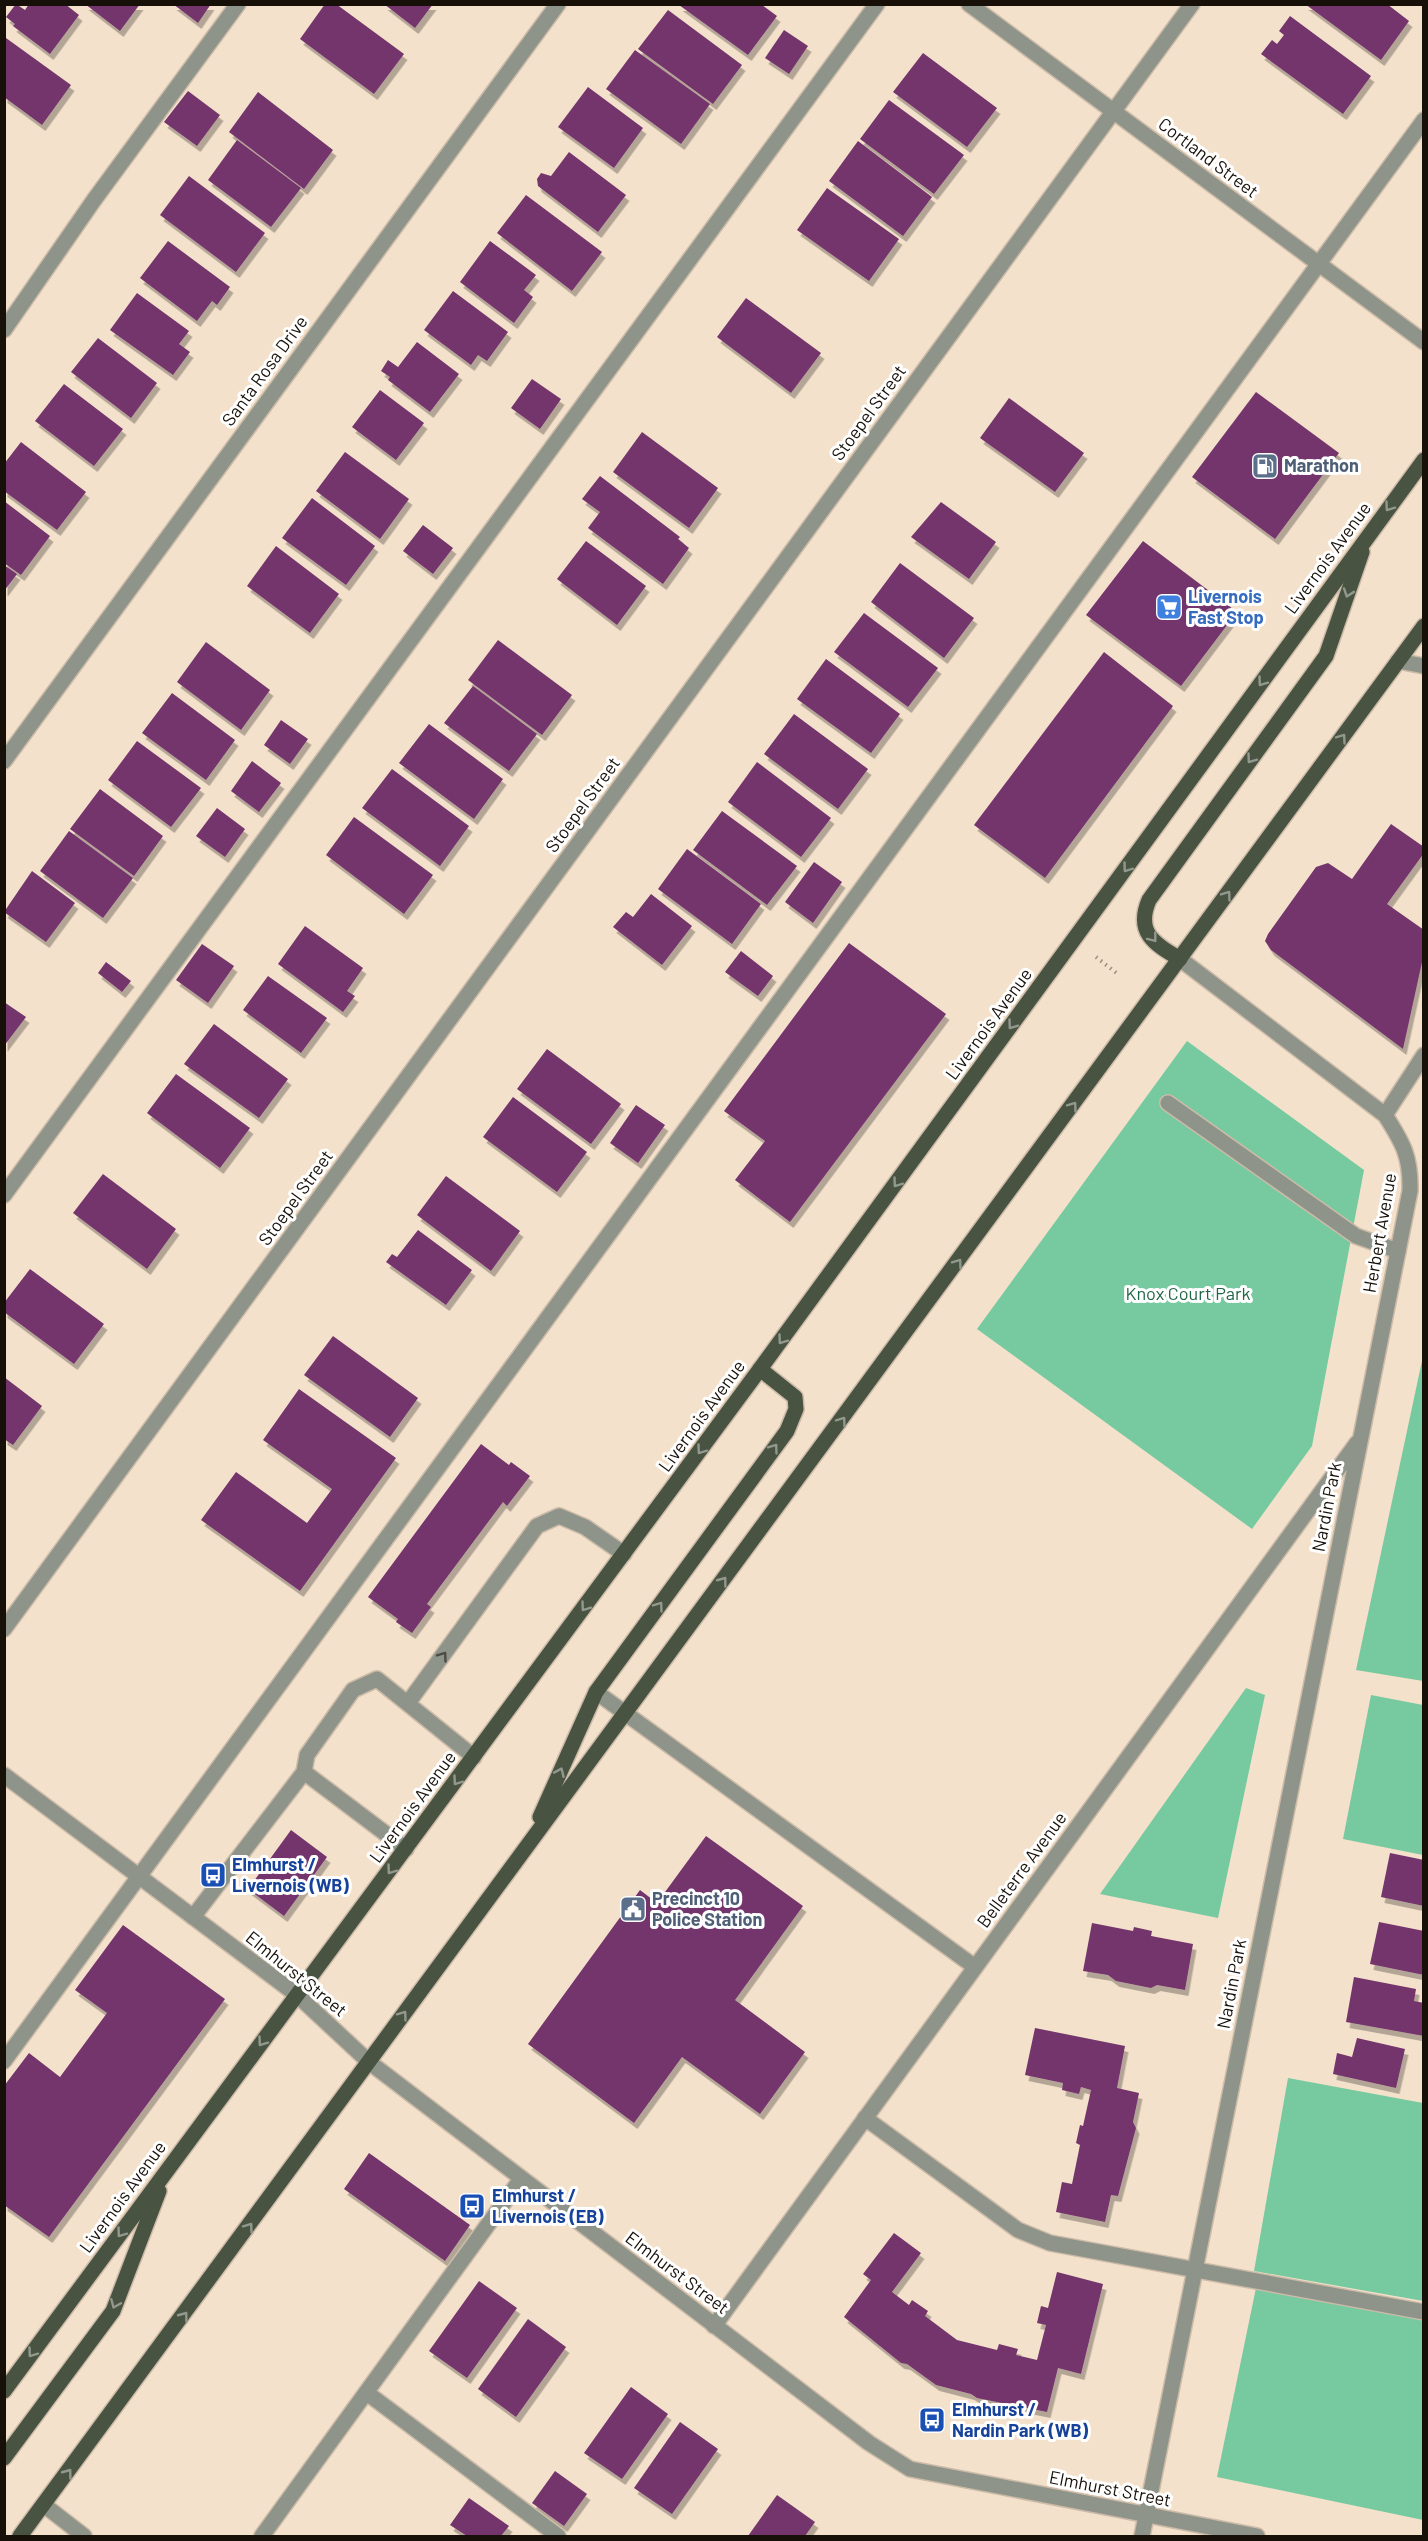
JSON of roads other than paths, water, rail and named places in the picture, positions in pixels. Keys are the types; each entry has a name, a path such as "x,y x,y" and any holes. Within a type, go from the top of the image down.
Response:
{"main road":[{"name":"Livernois Avenue","path":"4,2391 624,1554 1424,460"},
{"path":"1180,959 1150,940 1144,920 1149,900 1326,656 1367,537"},
{"path":"20,2536 1424,626"},
{"path":"528,1845 596,1692 787,1431 796,1409 795,1397 760,1369"},
{"path":"4,2458 113,2312 166,2172"}],"street":[{"path":"4,330 94,200 238,4"},
{"name":"Santa Rosa Drive","path":"4,761 558,4"},
{"path":"4,1195 877,4"},
{"name":"Cortland Street","path":"969,4 1424,342"},
{"name":"Stoepel Street","path":"4,1629 1192,4"},
{"path":"4,2061 1424,120"},
{"path":"1398,661 1424,666"},
{"name":"Herbert Avenue","path":"1180,959 1385,1115 1404,1145 1410,1168 1410,1191 1360,1438"},
{"path":"1385,1115 1424,1055"},
{"path":"1168,1103 1356,1236 1398,1251"},
{"name":"Belleterre Avenue","path":"714,2325 1360,1438"},
{"name":"Nardin Park","path":"1142,2536 1360,1438"},
{"path":"408,1703 537,1526 560,1516 585,1527 624,1554"},
{"path":"193,1917 304,1772 307,1755 353,1690 377,1679 474,1757"},
{"path":"596,1692 975,1967"},
{"path":"304,1772 406,1849"},
{"name":"Elmhurst Street","path":"4,1775 297,1995 369,2062 521,2179 869,2444 910,2469 1257,2536"},
{"path":"865,2118 1018,2230 1050,2243 1424,2313"},
{"path":"262,2536 521,2179"},
{"path":"367,2393 558,2536"},
{"path":"44,2505 84,2536"}],"place":[{"name":"Marathon","path":"1265,466"},
{"name":"Livernois Fast Stop","path":"1169,607"},
{"name":"Elmhurst / Livernois (WB)","path":"213,1875"},
{"name":"Precinct 10 Police Station","path":"633,1909"},
{"name":"Elmhurst / Livernois (EB)","path":"472,2206"},
{"name":"Elmhurst / Nardin Park (WB)","path":"932,2420"}],"park label":[{"name":"Knox Court Park","path":"1188,1294"}]}
